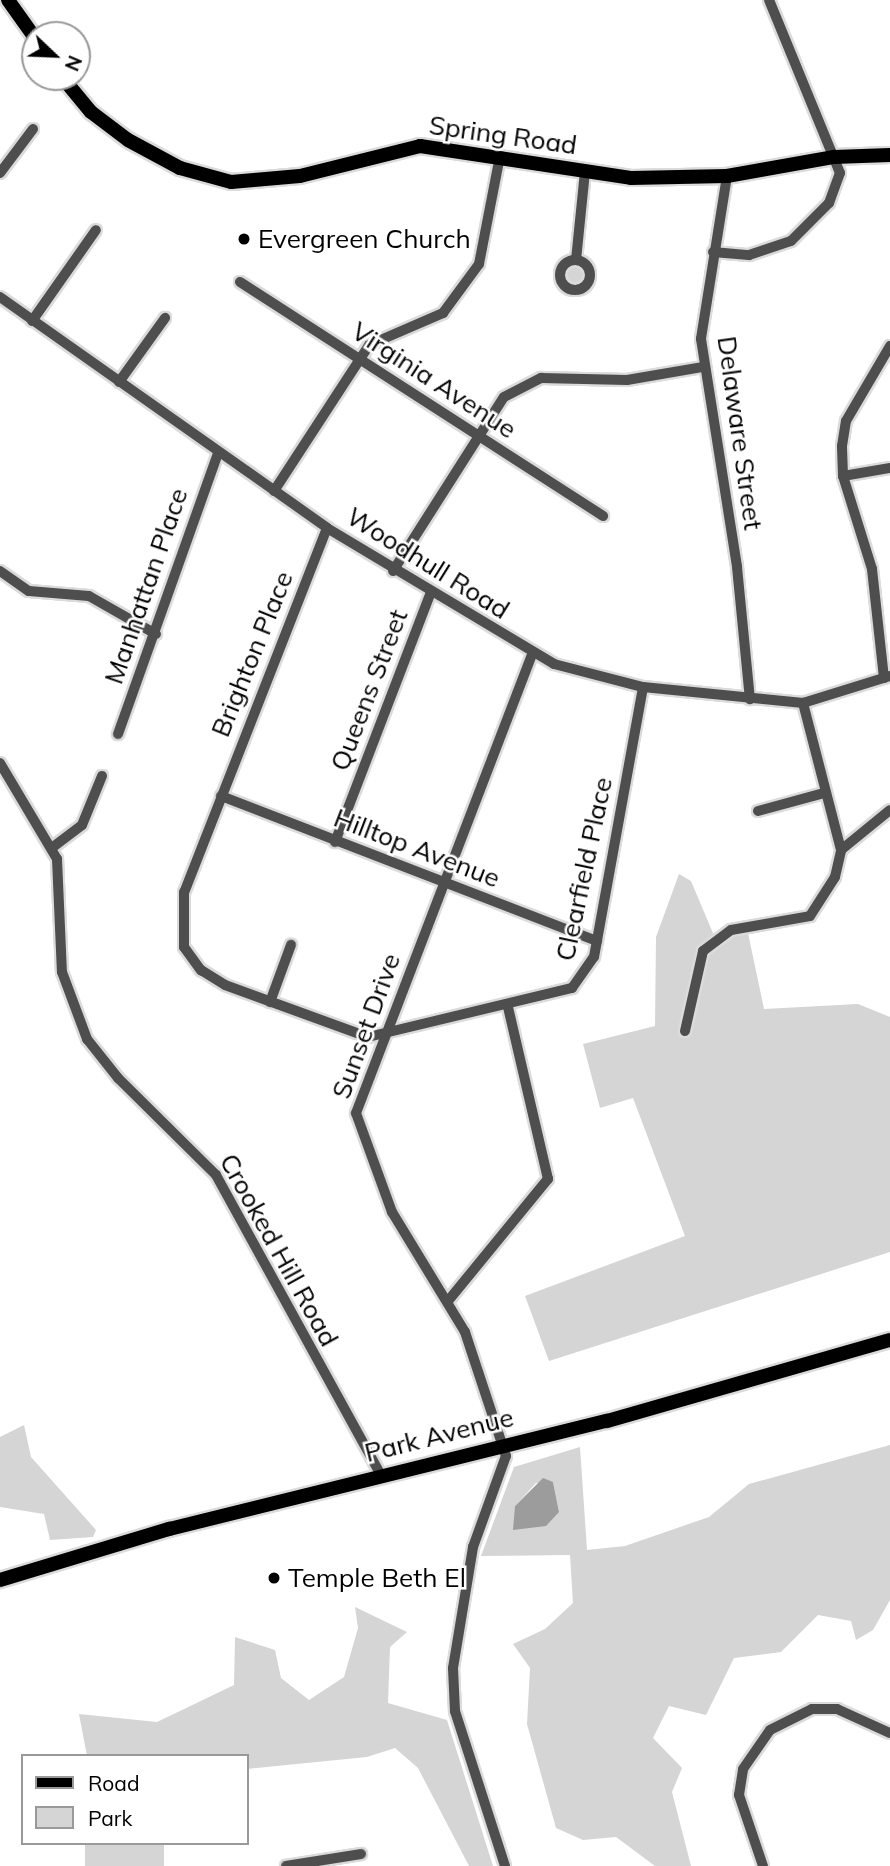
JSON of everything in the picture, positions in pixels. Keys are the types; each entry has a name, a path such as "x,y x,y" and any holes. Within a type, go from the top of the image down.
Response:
{"main road":[{"path":"8,0 23,21"},
{"name":"Spring Road","path":"75,91 110,128 205,177 271,181 421,146 500,156 585,172 727,176 834,157 890,155"},
{"name":"Park Avenue","path":"2,1582 381,1475 607,1421 890,1340"}],"street":[{"path":"713,252 748,255 799,235 836,187 840,173 769,0"},
{"path":"0,173 33,129"},
{"path":"274,491 358,357 369,345 443,313 480,264 500,156"},
{"path":"576,260 585,172"},
{"name":"Delaware Street","path":"727,176 702,311 702,367 737,567 750,699"},
{"path":"32,321 96,230"},
{"name":"Virginia Avenue","path":"240,282 603,516"},
{"name":"Woodhull Road","path":"0,296 327,528 430,594 533,654 586,676 643,687 803,703 887,677"},
{"path":"119,382 165,318"},
{"path":"887,677 867,542 843,476 846,421 890,346"},
{"path":"393,571 503,397 541,378 627,380 702,367"},
{"name":"Manhattan Place","path":"118,734 156,634 176,557 218,453"},
{"path":"843,476 890,468"},
{"name":"Brighton Place","path":"270,1002 201,970 184,947 184,892 327,528"},
{"path":"0,571 29,591 89,596 156,634"},
{"name":"Queens Street","path":"335,842 430,594"},
{"name":"Sunset Drive","path":"503,1444 486,1385 448,1301 392,1212 359,1128 358,1098 533,654"},
{"name":"Clearfield Place","path":"270,1002 368,1037 508,1007 572,988 590,969 597,941 643,687"},
{"path":"685,1031 703,951 731,930 810,916 827,898 841,850 824,793 803,703"},
{"name":"Crooked Hill Road","path":"0,763 53,847 62,972 87,1039 118,1078 216,1175 381,1475"},
{"path":"53,847 82,825 102,776"},
{"path":"758,811 824,793"},
{"name":"Hilltop Avenue","path":"221,796 597,941"},
{"path":"841,850 890,810"},
{"path":"270,1002 291,945"},
{"path":"448,1301 548,1179 508,1007"},
{"path":"503,1444 504,1468 473,1547 453,1668 455,1711 505,1866"},
{"path":"763,1866 739,1795 743,1769 770,1730 812,1709 837,1709 890,1733"},
{"path":"286,1866 361,1854"}],"green space":[{"path":"575,264 583,267 586,275 583,283 575,286 567,283 564,275 567,267"},
{"path":"679,874 691,881 715,938 748,933 764,1009 858,1004 890,1017 890,1252 549,1361 525,1296 685,1236 633,1098 600,1108 583,1044 655,1026 656,937"},
{"path":"24,1425 31,1457 96,1530 93,1537 50,1540 44,1514 0,1507 0,1437"},
{"path":"890,1445 890,1600 873,1630 856,1640 851,1621 818,1615 781,1652 734,1658 706,1715 669,1706 653,1738 682,1768 672,1792 691,1866 655,1866 616,1837 583,1840 556,1828 527,1724 530,1668 513,1644 545,1629 573,1603 570,1555 481,1556 514,1467 580,1447 587,1550 625,1546 709,1517 749,1484","holes":["553,1482 559,1512 515,1506 536,1483"]},
{"path":"355,1607 407,1632 390,1647 388,1703 447,1720 493,1866 469,1866 418,1768 395,1748 367,1757 248,1769 248,1754 87,1754 79,1714 157,1722 234,1685 235,1637 275,1650 281,1678 309,1700 344,1677 358,1628"},
{"path":"85,1845 164,1845 164,1866 85,1866"}],"shaded area":[{"path":"543,1478 553,1482 559,1512 546,1526 513,1530 515,1506"}],"place":[{"name":"Evergreen Church","path":"244,239"},
{"name":"Temple Beth El","path":"274,1578"}]}
